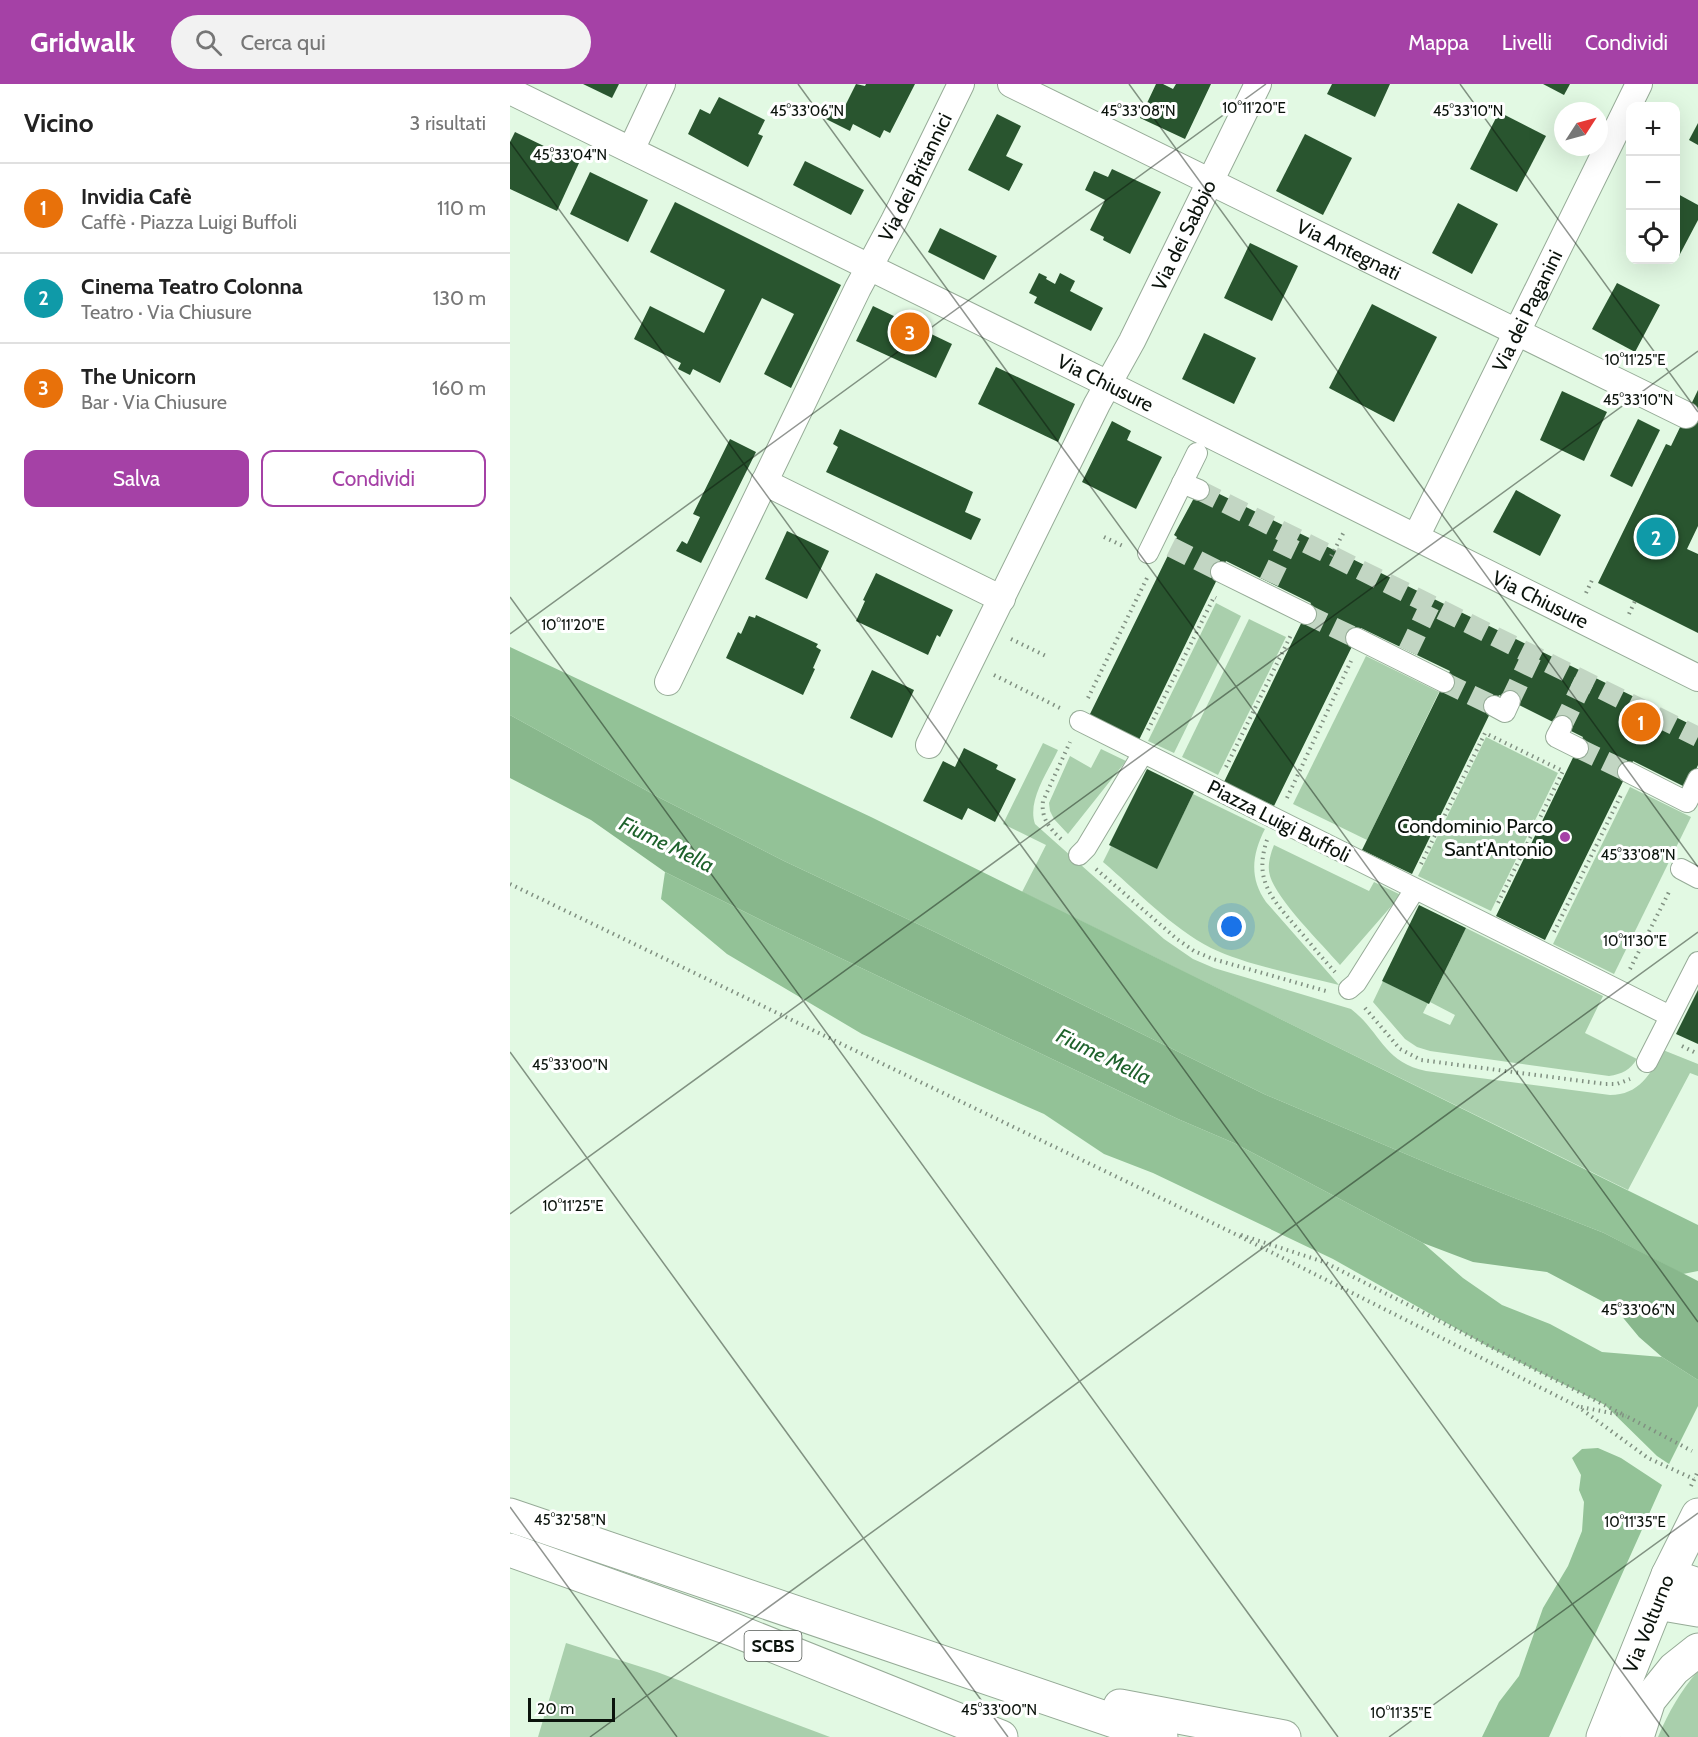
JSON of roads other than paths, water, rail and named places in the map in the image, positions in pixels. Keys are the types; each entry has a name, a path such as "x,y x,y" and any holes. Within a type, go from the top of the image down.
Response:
{"main road":[{"name":"SCBS","path":"510,1515 1161,1737"},
{"name":"Via Volturno","path":"1603,1736 1674,1588 1698,1515"},
{"name":"SCBS","path":"510,1550 734,1630 1001,1737"},
{"path":"1674,1588 1698,1610"},
{"path":"734,1630 854,1698 948,1737"},
{"path":"1637,1737 1649,1700 1674,1669 1698,1650"},
{"path":"1033,1692 1139,1709 1284,1737"}],"street":[{"path":"631,150 662,84"},
{"name":"Via dei Britannici","path":"668,682 868,268 894,221 961,84"},
{"name":"Via Antegnati","path":"1011,84 1686,415"},
{"name":"Via dei Sabbio","path":"929,745 1258,84"},
{"name":"Via dei Paganini","path":"1416,537 1639,84"},
{"name":"Via Chiusure","path":"510,91 1108,384 1698,678"},
{"path":"1158,546 1190,486 1197,453"},
{"path":"764,482 1002,599"},
{"path":"1221,572 1266,587 1306,614"},
{"path":"1358,639 1405,656 1444,682"},
{"name":"Piazza Luigi Buffoli","path":"1080,719 1141,752 1670,1016"},
{"path":"1562,726 1556,737 1578,748"},
{"path":"1079,855 1086,848 1141,752"},
{"path":"1629,773 1687,801 1698,779"},
{"path":"1353,994 1356,983 1412,888"},
{"path":"1647,1062 1698,962"}],"water":[{"name":"Fiume Mella","path":"510,715 660,798 784,861 937,933 1264,1094 1446,1171 1604,1233 1698,1281 1698,1380 1662,1357 1639,1337 1615,1308 1547,1272 1473,1262 1423,1243 1234,1143 1178,1119 665,872 591,820 510,778"}],"tunnel":[{"path":"1199,490 1698,737"},
{"path":"1269,582 1291,536"},
{"path":"1171,547 1221,572"},
{"path":"1408,651 1430,605"},
{"path":"1306,614 1356,638"},
{"path":"1510,701 1532,655"},
{"path":"1562,726 1584,681"},
{"path":"1444,682 1494,706"},
{"path":"1578,748 1628,772"}],"place":[{"name":"The Unicorn","path":"910,332"},
{"name":"Cinema Teatro Colonna","path":"1656,537"},
{"name":"Invidia Cafè","path":"1641,722"},
{"name":"Condominio Parco Sant'Antonio","path":"1565,837"}]}
